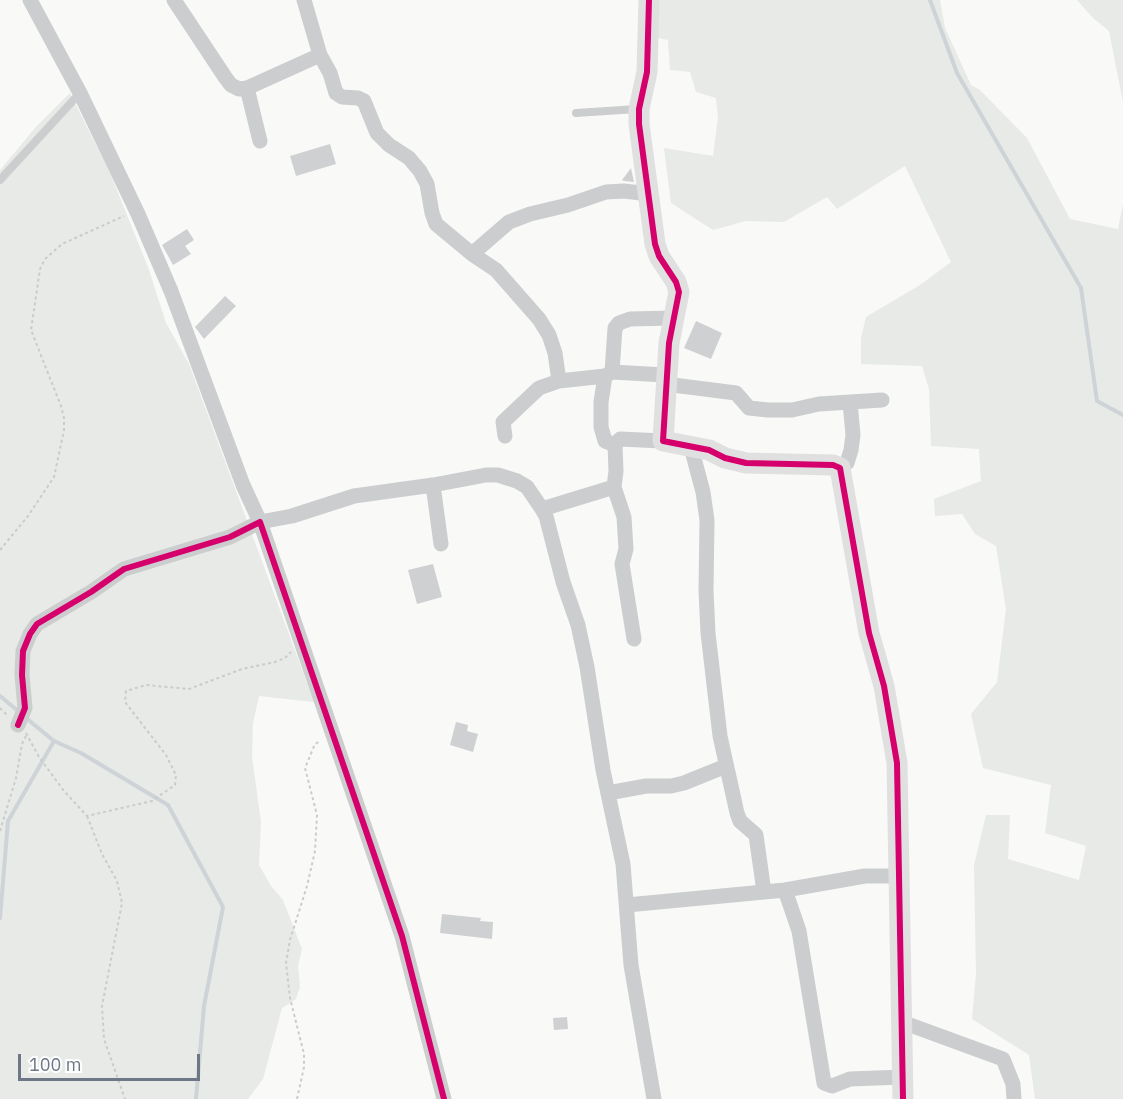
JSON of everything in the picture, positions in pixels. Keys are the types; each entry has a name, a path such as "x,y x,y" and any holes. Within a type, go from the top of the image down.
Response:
{"street":[{"path":"30,0 80,93 138,214 171,291 243,485 260,522 402,936 444,1099"},
{"path":"174,0 225,78 239,89 247,88 320,55"},
{"path":"304,0 320,55 330,73 336,93 342,97 358,98 364,101 377,133 389,145 409,158 420,171 427,184 436,224 472,254 496,270 539,318 552,344 559,381"},
{"path":"649,0 647,72 639,109 639,124 656,250 676,282 679,292 669,343 665,380 663,441"},
{"path":"247,88 260,141"},
{"path":"472,254 509,222 530,213 568,205 606,192 624,191 649,195"},
{"path":"615,445 605,441 601,427 602,402 609,374 615,328 619,323 630,319 674,318"},
{"path":"505,436 503,424 506,418 539,388 559,381 609,374 665,380 736,393 749,408 768,410 792,410 819,404 882,400"},
{"path":"840,468 847,463 851,450 853,435 850,402"},
{"path":"634,639 622,564 626,549 624,517 614,487 615,445 620,439 663,441 709,450 725,458 746,463 833,465 840,468"},
{"path":"691,447 703,492 707,520 708,633 720,736 737,813 740,821 756,836 764,892"},
{"path":"840,468 869,633 884,686 898,775 903,1099"},
{"path":"23,722 22,675 24,651 30,634 38,624 124,569 230,537 260,522 292,516 354,496 479,476 498,475 517,482 527,488 546,516 582,642 608,793 618,834 627,904 631,965 654,1099"},
{"path":"433,485 441,544"},
{"path":"542,509 614,487"},
{"path":"608,793 684,783 726,766"},
{"path":"627,904 785,890 865,876 898,876"},
{"path":"785,890 799,931 824,1083 832,1086 850,1079 903,1077"},
{"path":"902,1022 1004,1059 1013,1084 1014,1099"}],"lane":[{"path":"0,180 80,93"},
{"path":"576,112 639,109"}],"path":[{"path":"0,550 28,516 54,477 64,430 61,406 31,330 40,269 45,259 62,244 115,219 138,214"},
{"path":"87,816 152,801 175,785 176,775 166,755 125,702 126,691 146,685 189,689 242,669 285,658 302,643"},
{"path":"0,831 16,778 23,722"},
{"path":"297,1099 304,1067 304,1054 289,992 286,963 290,940 308,886 317,838 317,815 305,768 315,744 334,736"},
{"path":"39,757 64,791 87,816 102,854 117,881 122,903 102,1005 104,1039 125,1099"}],"shaded area":[{"path":"641,0 940,0 945,28 971,85 980,90 1027,138 1070,219 1118,229 1123,204 1123,1099 1035,1099 1029,1055 972,1019 976,974 974,865 986,815 1010,815 1008,859 1079,880 1086,846 1045,833 1051,785 983,768 971,714 997,682 1006,609 996,546 975,534 962,514 935,516 934,499 981,481 979,449 931,446 929,389 922,366 861,364 861,338 866,317 920,285 951,262 905,166 837,209 827,197 784,222 746,221 713,230 671,203 664,148 713,156 718,118 716,98 696,92 690,72 670,70 668,40 642,35"},
{"path":"1077,0 1123,0 1123,102 1109,31"},
{"path":"70,93 110,173 148,267 166,323 189,364 314,702 259,696 253,723 252,757 261,822 259,865 271,886 283,900 302,949 298,966 300,987 296,999 282,1008 263,1079 248,1099 0,1099 0,170 35,128"}],"building":[{"path":"330,144 336,164 296,176 290,156"},
{"path":"631,168 634,182 622,180"},
{"path":"187,229 194,240 185,246 191,254 173,265 162,245"},
{"path":"225,296 236,306 204,339 195,327"},
{"path":"696,321 722,333 711,359 684,348"},
{"path":"433,564 442,597 417,604 408,570"},
{"path":"456,722 468,725 467,731 478,734 473,752 450,745"},
{"path":"442,914 481,918 480,921 493,922 492,939 440,933"},
{"path":"567,1017 568,1029 554,1030 553,1018"}],"waterway":[{"path":"930,0 957,73 1081,288 1097,401 1123,415"},
{"path":"0,696 18,711"},
{"path":"26,718 54,741 81,753 168,805 223,907 204,1006 196,1099"},
{"path":"0,918 8,821 54,741"}],"cycle path":[{"path":"649,0 647,72 639,109 639,124 655,244 679,292 669,343 663,441 709,450 725,458 746,463 833,465 840,468 869,633 884,686 897,763 903,1099"},
{"path":"18,725 25,708 22,675 23,651 37,624 91,592 124,569 230,537 260,522 402,936 444,1099"}]}
